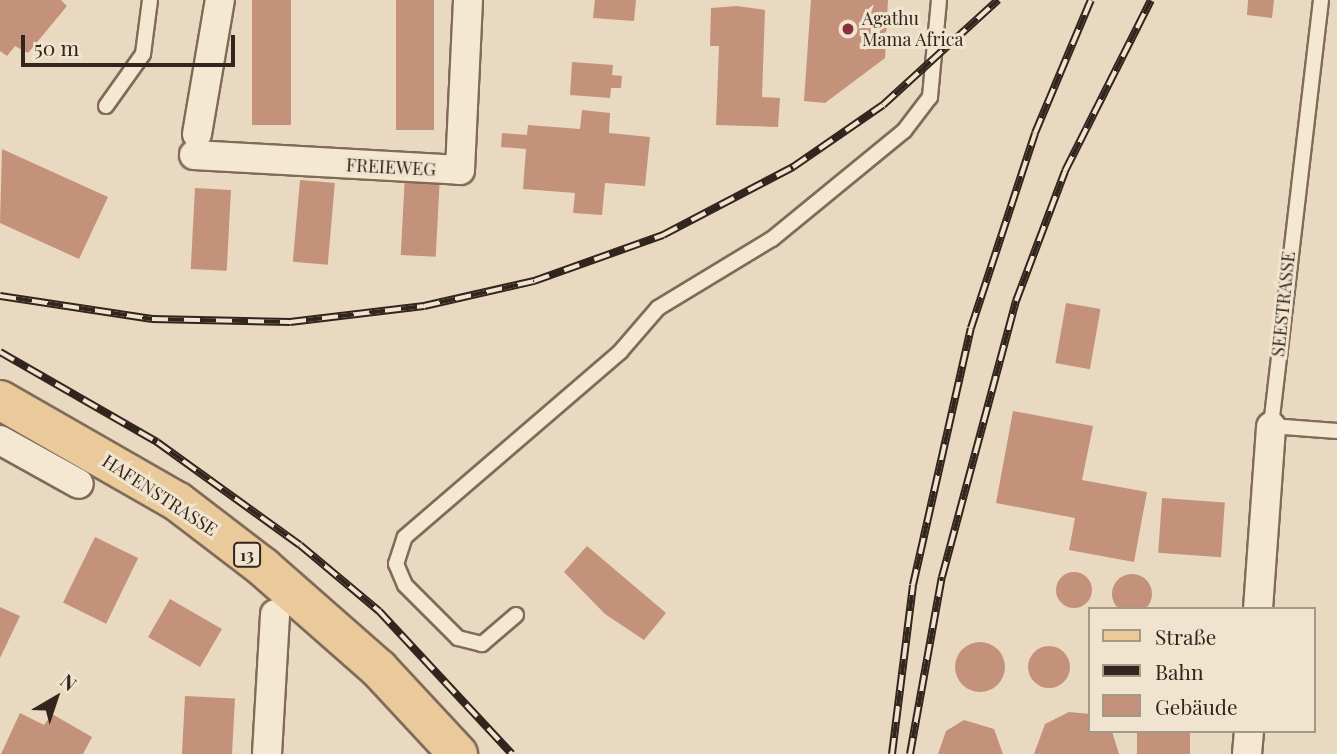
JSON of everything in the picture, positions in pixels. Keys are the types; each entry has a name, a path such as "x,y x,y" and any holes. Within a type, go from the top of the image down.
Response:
{"main road":[{"name":"HAFENSTRASSE","path":"0,401 178,502 263,567 379,669 458,754"}],"street":[{"name":"FREIEWEG","path":"220,0 196,144 460,170 468,0"},
{"name":"SEESTRASSE","path":"1258,607 1271,426"},
{"name":"HAFENSTRASSE","path":"0,440 79,484"},
{"path":"267,754 275,614"},
{"path":"1247,754 1249,733"}],"lane":[{"path":"106,106 144,54 150,0"},
{"path":"516,615 482,644 458,638 405,585 396,564 405,537 620,352 658,308 772,239 904,131 930,97 939,0"},
{"name":"SEESTRASSE","path":"1271,426 1321,0"},
{"path":"1271,426 1337,431"}],"building":[{"path":"0,0 61,0 67,6 28,53 15,46 7,56 0,51"},
{"path":"252,0 291,0 291,125 252,125"},
{"path":"396,0 434,0 434,130 396,130"},
{"path":"595,0 636,0 634,21 593,18"},
{"name":"Agathu Mama Africa","path":"811,0 888,0 885,58 825,103 804,101"},
{"path":"1248,0 1274,0 1272,18 1247,15"},
{"path":"737,6 765,10 762,97 780,98 778,127 716,125 719,46 710,46 711,8"},
{"path":"572,62 613,65 612,75 622,76 621,88 611,88 610,98 570,95"},
{"path":"582,110 610,113 609,133 650,137 645,186 605,183 602,215 573,213 575,193 523,189 526,149 501,147 502,133 527,135 528,125 580,129"},
{"path":"2,149 108,197 79,259 0,223"},
{"path":"405,174 440,176 436,257 401,255"},
{"path":"300,180 335,183 328,265 293,262"},
{"path":"195,188 231,190 227,271 191,269"},
{"path":"1066,303 1100,309 1090,369 1055,363"},
{"path":"1013,411 1093,426 1082,480 1147,492 1134,562 1069,550 1075,518 996,503"},
{"path":"1162,498 1225,502 1221,557 1158,553"},
{"path":"95,537 138,558 106,624 63,603"},
{"path":"587,546 666,613 644,640 605,614 564,572"},
{"path":"1074,572 1086,578 1092,590 1086,602 1074,608 1062,602 1056,590 1062,578"},
{"path":"1124,576 1140,576 1150,586 1152,594 1147,607 1117,607 1114,602 1114,586"},
{"path":"170,599 222,629 200,667 148,637"},
{"path":"0,607 20,616 0,658"},
{"path":"980,642 998,649 1005,667 998,685 980,692 962,685 955,667 962,649"},
{"path":"1049,646 1064,652 1070,667 1064,682 1049,688 1034,682 1028,667 1034,652"},
{"path":"185,696 235,699 232,754 182,754"},
{"path":"1069,712 1088,714 1088,733 1113,733 1119,754 1034,754 1045,724"},
{"path":"20,713 44,725 52,714 92,737 83,754 1,754"},
{"path":"964,720 994,729 1003,754 938,754 946,731"},
{"path":"1137,733 1190,733 1190,754 1137,754"}],"railway":[{"path":"0,296 152,319 290,322 424,306 534,281 663,235 793,167 883,105 998,0"},
{"path":"892,754 913,585 971,328 1035,133 1091,0"},
{"path":"910,754 942,577 1016,301 1065,171 1151,0"},
{"path":"0,352 157,442 300,545 379,611 512,754"}],"place":[{"name":"Agathu Mama Africa","path":"848,29"}]}
